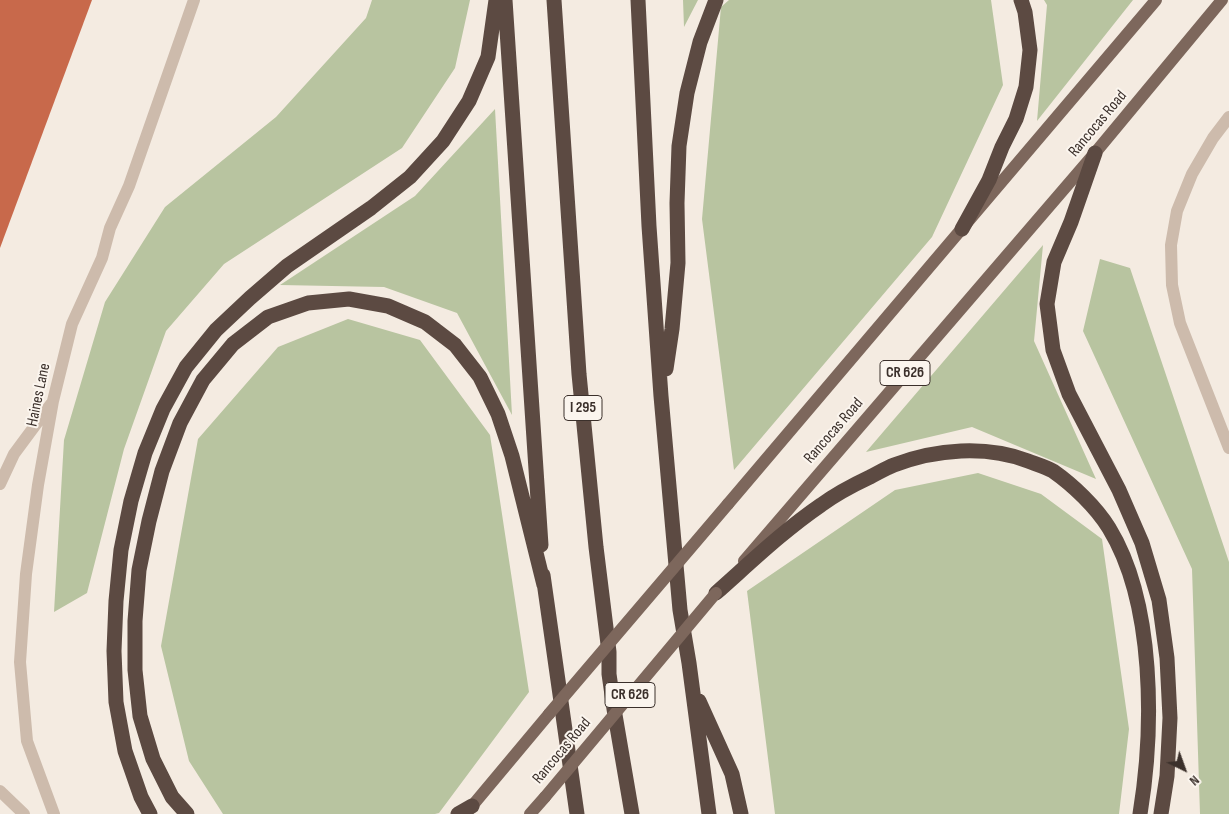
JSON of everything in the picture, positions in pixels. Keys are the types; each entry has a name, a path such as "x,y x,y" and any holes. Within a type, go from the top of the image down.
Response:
{"highway":[{"path":"150,814 125,750 116,702 114,651 121,550 131,501 145,453 163,409 186,367 216,330 287,266 371,208 410,177 443,141 469,101 488,57 496,0"},
{"path":"505,0 544,584 577,814"},
{"name":"I 295","path":"554,0 580,384 609,674 632,814"},
{"path":"638,0 649,226 661,396 680,610 709,814"},
{"path":"661,396 672,329 678,263 677,202 679,146 687,93 700,42 716,0"},
{"path":"962,229 989,180 1016,119 1026,87 1030,50 1025,12 1021,0"},
{"path":"1095,153 1054,262 1047,304 1053,350 1069,394 1119,490 1142,543 1159,600 1167,658 1170,718 1167,776 1161,814"},
{"path":"188,814 172,796 153,759 140,716 135,670 138,570 162,471 180,423 203,380 234,344 268,317 308,303 349,299 388,306 416,318 425,322 455,345 480,377 498,414 512,456 544,584"},
{"path":"716,593 821,505 857,483 893,465 932,454 973,450 1014,456 1052,470 1083,495 1108,527 1127,563 1139,605 1145,648 1148,694 1148,740 1140,814"},
{"path":"692,686 732,774 740,814"},
{"path":"458,814 469,810"}],"main road":[{"name":"Rancocas Road","path":"469,810 1156,0"},
{"name":"Rancocas Road","path":"530,814 716,593 1095,153 1222,0"}],"lane":[{"name":"Haines Lane","path":"54,814 28,741 20,662 26,574 38,485 53,401 72,324 102,258 110,228 128,186 194,0"},
{"path":"1229,117 1213,138 1192,174 1177,211 1171,245 1172,286 1180,323 1229,448"},
{"path":"0,484 14,454 53,401"},
{"path":"0,791 24,814"}],"green space":[{"path":"372,0 470,0 455,68 402,148 224,264 166,331 124,449 87,593 54,612 64,440 105,302 165,207 276,117 366,18"},
{"path":"683,0 698,0 684,27"},
{"path":"729,0 991,0 1003,85 932,237 734,470 702,219 721,7"},
{"path":"1044,0 1133,0 1037,121 1047,5"},
{"path":"495,109 512,415 457,313 384,287 280,285 415,196"},
{"path":"1043,245 1034,341 1096,479 972,427 866,452"},
{"path":"1100,259 1130,268 1229,562 1229,814 1200,814 1192,569 1083,331"},
{"path":"348,319 420,340 490,435 529,692 439,813 223,814 189,761 161,646 198,439 278,347"},
{"path":"978,473 1041,494 1102,539 1129,729 1119,814 775,814 747,591 895,490"}],"building":[{"path":"0,0 92,0 0,248"}]}
